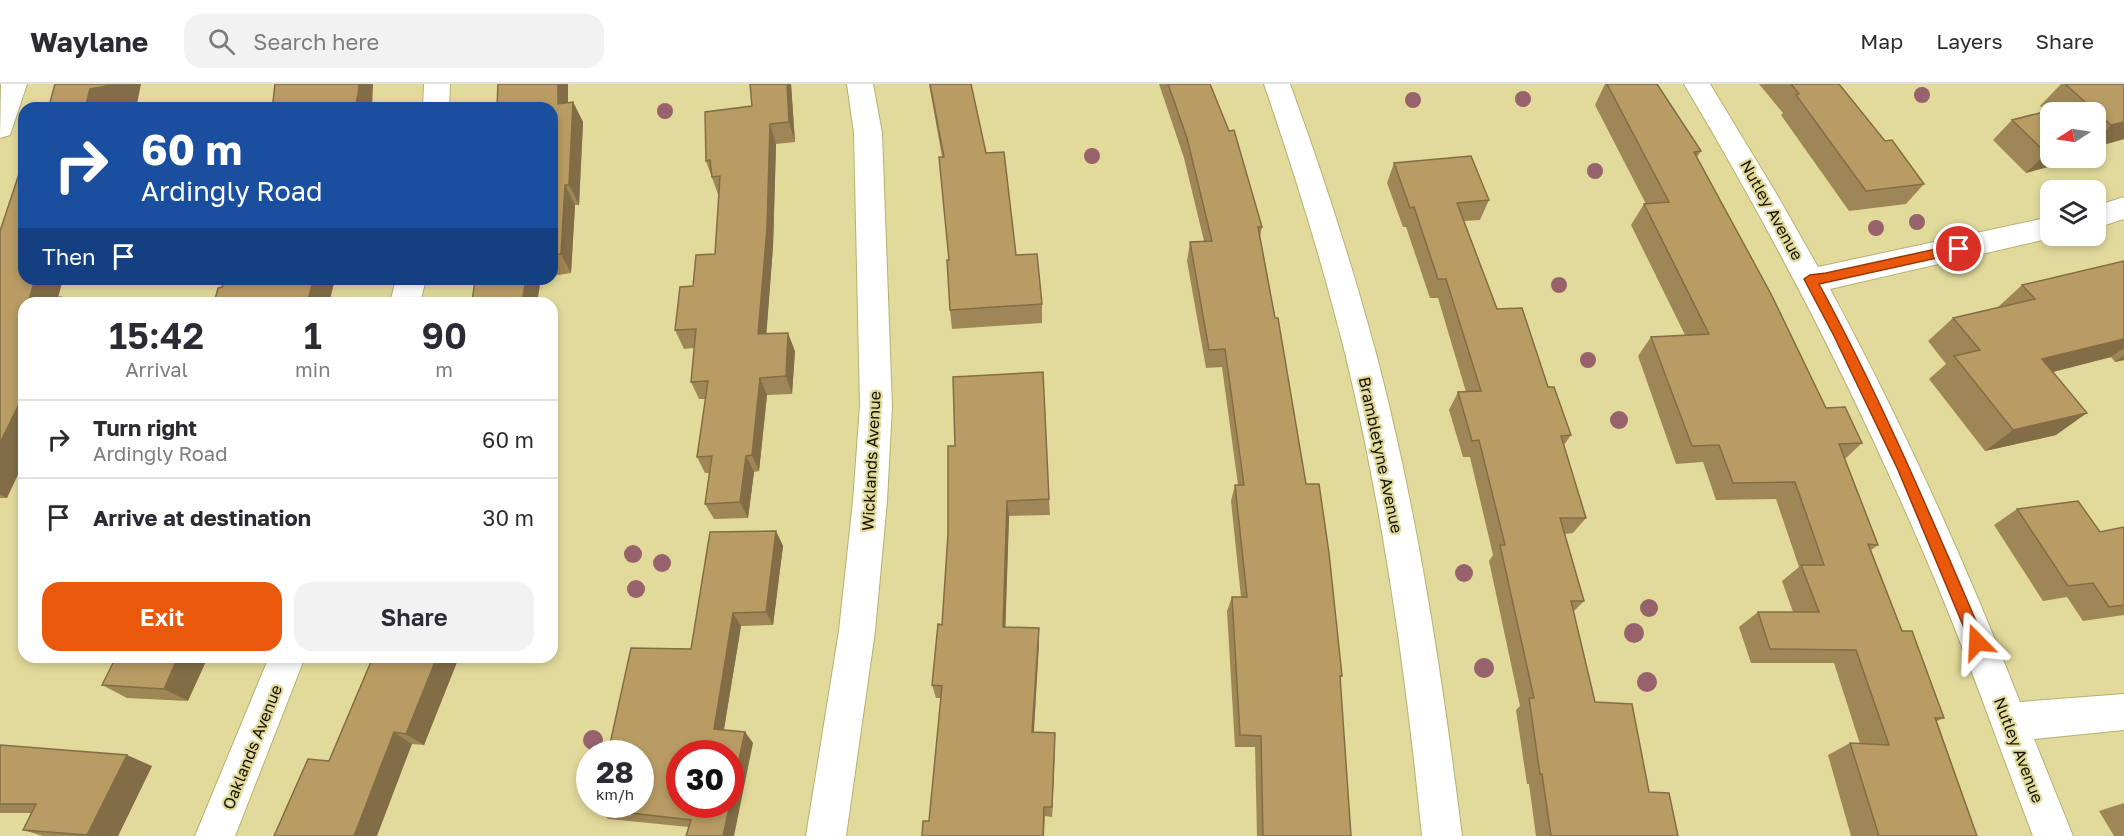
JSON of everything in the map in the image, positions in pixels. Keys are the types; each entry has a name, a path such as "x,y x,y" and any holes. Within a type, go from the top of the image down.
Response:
{"street":[{"path":"0,128 14,84"},
{"path":"436,102 437,84"},
{"name":"Wicklands Avenue","path":"826,836 857,631 870,501 876,406 871,190 868,132 861,84"},
{"name":"Brambletyne Avenue","path":"1277,84 1324,222 1361,362 1379,442 1397,529 1431,728 1442,836"},
{"name":"Nutley Avenue","path":"1697,84 1744,161 1810,279 1840,335 1905,470 1946,563 2053,836"},
{"path":"2106,213 2124,208"},
{"path":"1810,279 1826,278 2040,230"},
{"name":"Oaklands Avenue","path":"215,836 285,663"},
{"path":"2008,720 2031,721 2124,712"}],"building":[{"path":"55,84 118,84 90,89 87,102 50,102"},
{"path":"275,84 359,84 356,102 273,102"},
{"path":"498,84 558,84 558,102 497,102"},
{"path":"750,84 787,84 789,122 770,124 767,228 758,334 788,333 786,376 760,378 752,455 746,456 740,502 705,504 712,456 697,457 708,381 691,382 696,329 675,330 680,287 693,286 696,255 715,254 720,176 712,177 710,160 706,161 705,112 752,106"},
{"path":"930,84 971,84 986,153 1004,152 1016,255 1037,254 1042,304 950,310 947,260 949,260 939,157 944,157"},
{"path":"1168,84 1210,84 1229,131 1234,130 1262,227 1258,227 1275,318 1278,318 1306,484 1319,484 1342,676 1340,676 1351,836 1263,836 1261,736 1240,735 1232,597 1247,597 1235,485 1244,485 1225,349 1209,350 1190,242 1212,241 1187,138"},
{"path":"1607,84 1657,84 1701,151 1694,152 1771,294 1826,408 1845,407 1862,443 1839,444 1878,545 1868,544 1902,631 1912,631 1944,718 1935,718 1977,836 1879,836 1850,743 1889,745 1856,650 1770,649 1758,612 1819,612 1801,565 1824,565 1795,482 1733,483 1719,445 1692,446 1651,337 1709,334 1644,204 1669,202"},
{"path":"1791,84 1839,84 1885,141 1892,140 1924,184 1866,191 1796,95 1799,94"},
{"path":"2065,84 2124,84 2124,122 2111,125 2106,121 2106,102 2085,102"},
{"path":"573,102 569,185 565,185 561,254 558,254 558,104"},
{"path":"2040,113 2040,147 2012,120"},
{"path":"1471,156 1489,200 1457,203 1497,309 1522,308 1548,387 1554,387 1571,435 1561,436 1586,518 1560,518 1584,601 1571,601 1595,702 1632,704 1649,792 1669,793 1678,836 1551,836 1529,698 1534,698 1500,545 1505,545 1479,440 1472,441 1458,392 1481,391 1446,279 1438,279 1414,207 1410,208 1394,163"},
{"path":"18,177 18,285 33,285 30,297 18,297 18,406 0,443 0,231"},
{"path":"2124,261 2124,339 2042,359 2087,413 2013,430 1954,356 1980,350 1953,318 2035,299 2022,285"},
{"path":"223,285 312,285 309,297 216,297 218,288"},
{"path":"474,285 525,285 523,297 473,297"},
{"path":"1043,372 1049,499 1007,501 1003,627 1039,628 1032,732 1055,733 1052,807 1044,807 1043,836 922,836 923,821 929,821 942,686 932,685 938,624 942,625 948,534 948,446 955,446 953,377"},
{"path":"2078,501 2100,532 2124,527 2124,605 2109,607 2093,583 2068,586 2017,509"},
{"path":"776,531 766,612 733,613 714,729 745,732 743,740 666,740 666,817 654,816 654,740 611,740 631,648 691,649 710,532"},
{"path":"113,663 175,663 164,689 102,685"},
{"path":"370,663 435,663 406,734 394,732 354,836 274,836 308,759 329,761"},
{"path":"0,745 127,755 87,835 23,830 36,804 0,804"},
{"path":"674,818 727,818 723,836 686,836 691,820"}],"route":[{"path":"1959,249 1826,278 1810,279 1840,335 1905,470 1946,563 1977,642"}]}
